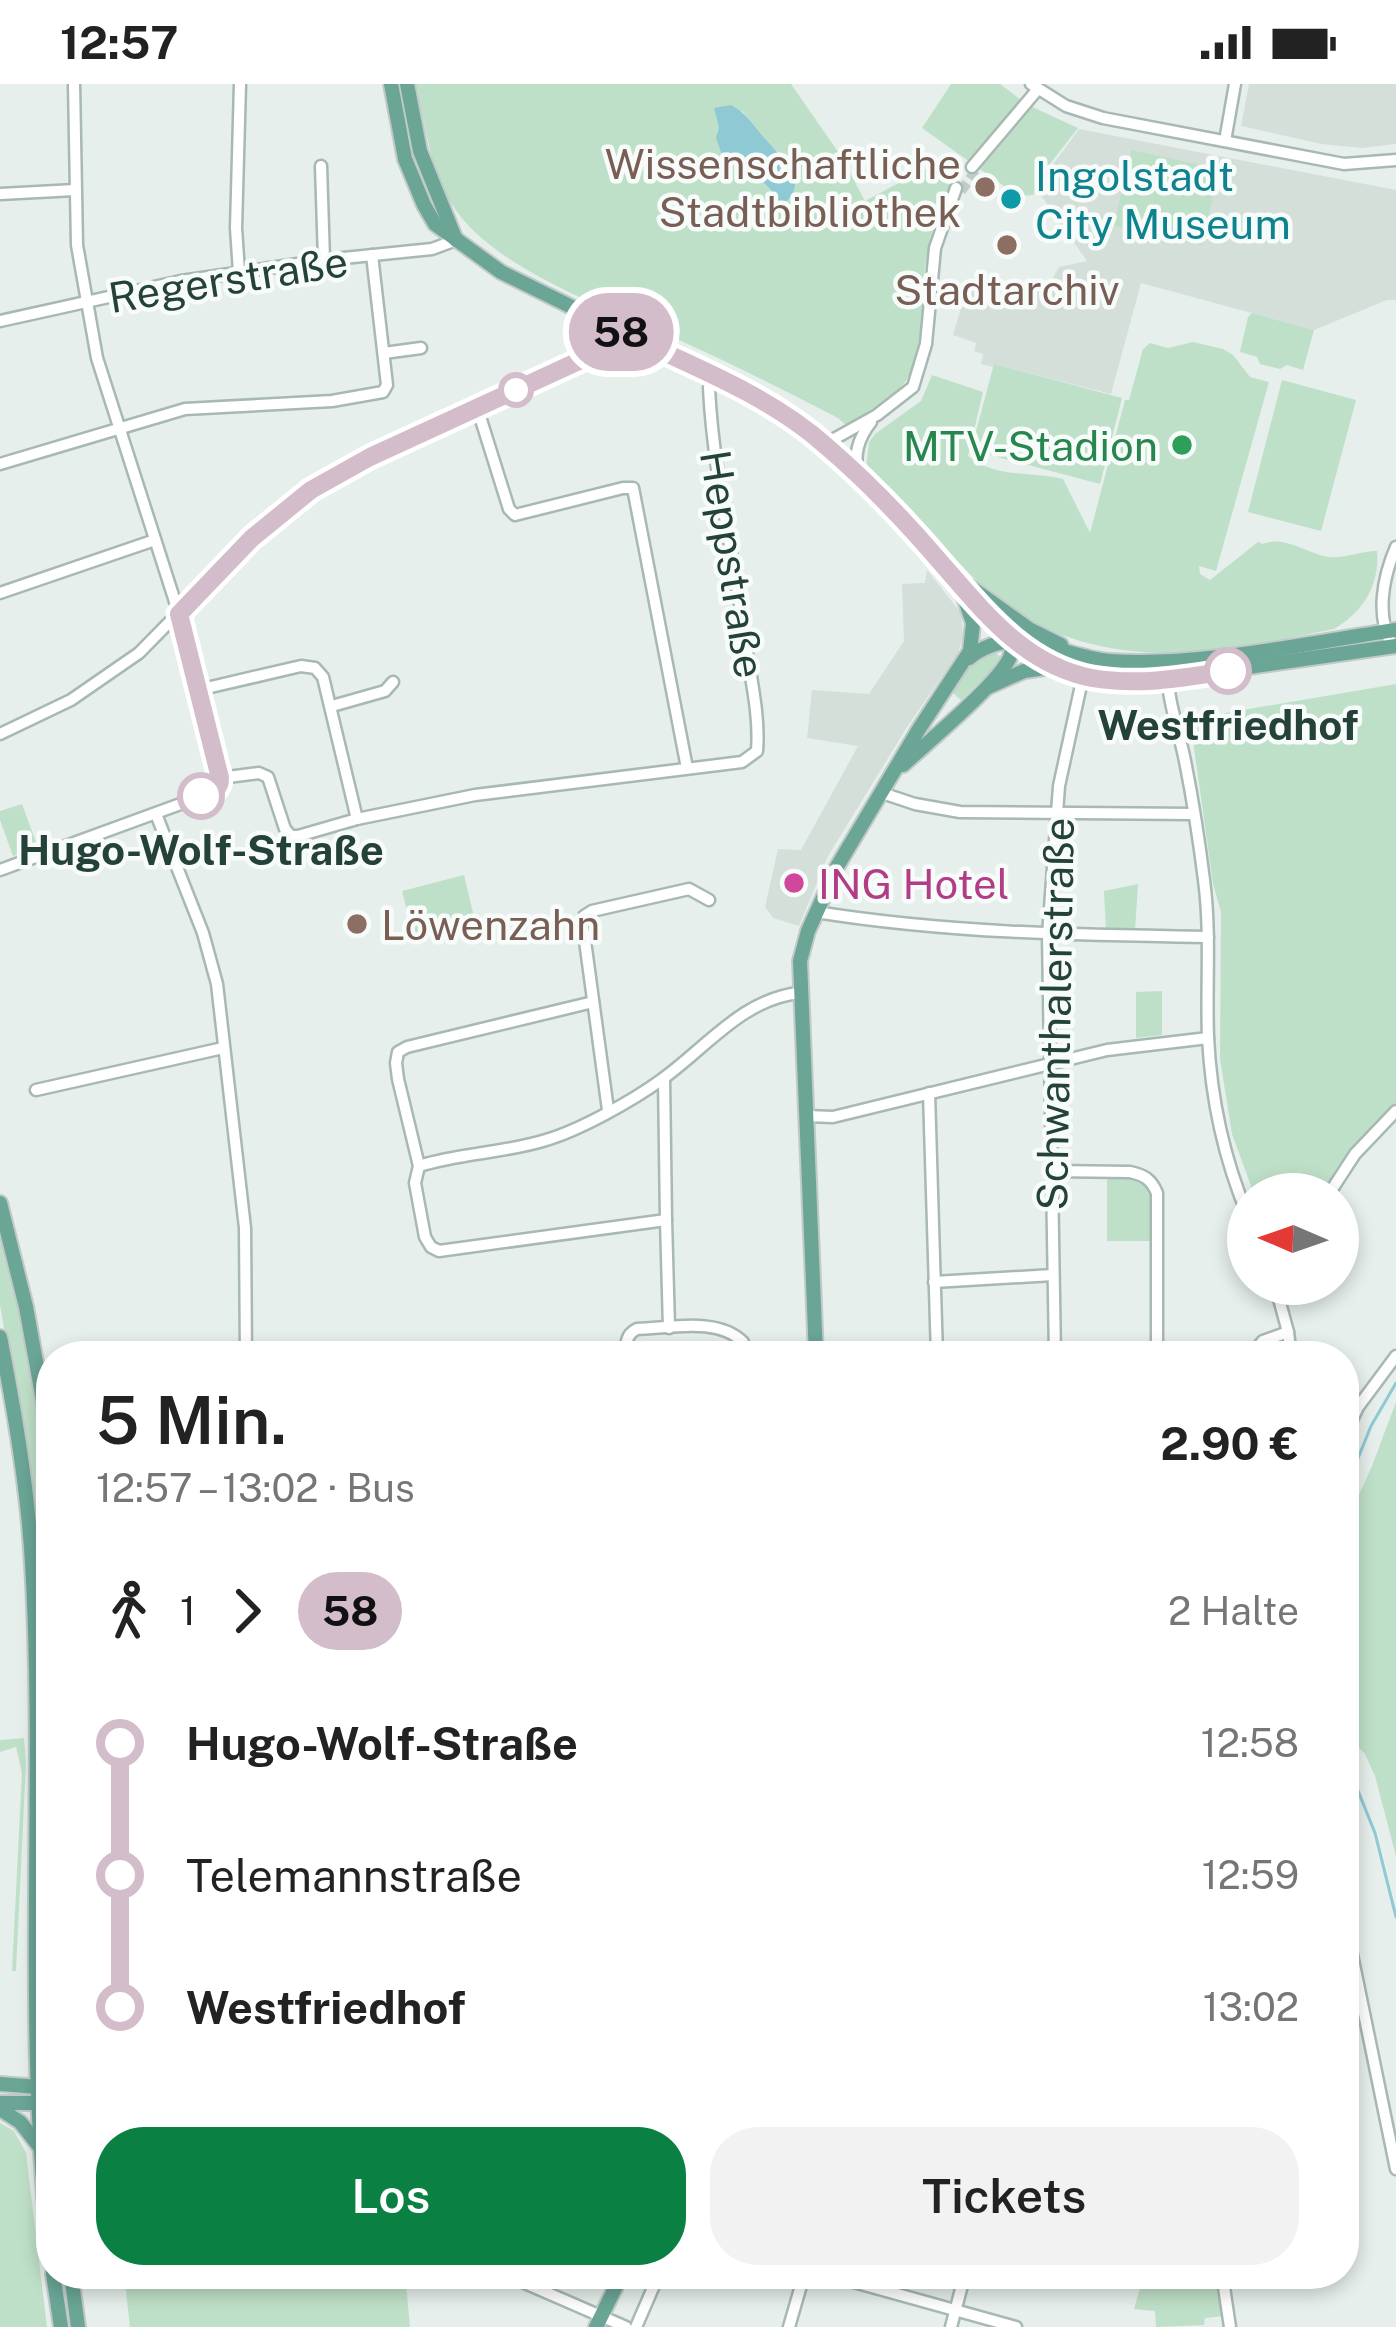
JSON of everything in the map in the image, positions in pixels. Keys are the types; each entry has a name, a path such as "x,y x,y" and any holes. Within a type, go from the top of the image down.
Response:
{"main road":[{"path":"391,84 406,159 435,224 501,272 780,412 824,444 1012,639 1058,667 1123,681 1168,680 1393,639"},
{"path":"407,84 420,151 456,240"},
{"path":"943,565 1029,629 1093,659"},
{"path":"815,1341 800,961 838,865 965,662 974,626 961,587"},
{"path":"895,773 984,690 1010,656 1012,639 1003,611"},
{"path":"965,662 986,647 1012,639 1093,659 1167,662 1393,639"},
{"path":"984,690 1024,670 1058,667"},
{"path":"0,1203 36,1355"},
{"path":"0,1337 25,1480 36,1650"},
{"path":"36,1888 36,1980"},
{"path":"0,2084 36,2086"},
{"path":"0,2106 36,2104"},
{"path":"0,2106 36,2142"},
{"path":"55,2289 61,2327"},
{"path":"73,2289 78,2327"},
{"path":"599,2321 615,2289"}],"street":[{"path":"0,870 220,786 179,614 97,358 85,302 77,245 74,84"},
{"path":"239,272 240,84"},
{"path":"1225,142 1235,84"},
{"path":"974,168 1034,87 1086,113 1344,164 1390,161 1396,172"},
{"path":"321,166 324,260"},
{"path":"824,444 877,415 913,387 926,344 935,248 958,189"},
{"path":"0,194 75,190"},
{"name":"Regerstraße","path":"0,321 182,281 433,249 456,240"},
{"path":"0,464 185,410 332,401 382,392 386,388 384,353 372,255"},
{"path":"0,734 71,700 140,653 252,538 311,490 370,457 594,354 618,331"},
{"path":"384,353 422,348"},
{"name":"Heppstraße","path":"687,768 742,762 757,752 758,728 710,416 713,377"},
{"path":"220,778 259,773 268,777 291,836 467,796 687,768 633,488 515,514 509,509 477,407"},
{"path":"858,478 859,440 877,415"},
{"path":"0,593 155,540"},
{"path":"1393,639 1384,585 1396,549"},
{"path":"1167,662 1204,884 1208,1038 1216,1113 1232,1173"},
{"path":"198,690 302,665 315,668 323,676 332,706 357,819"},
{"name":"Schwanthalerstraße","path":"1055,1341 1048,935 1062,761 1083,676"},
{"path":"332,706 385,691 393,682"},
{"path":"940,698 953,700 956,715"},
{"path":"882,793 960,812 1194,814"},
{"path":"156,814 217,984 245,1228 246,1341"},
{"path":"608,1110 584,916 592,910 689,890 709,900"},
{"path":"816,912 947,929 1208,937"},
{"path":"419,1166 544,1141 574,1130 664,1078 754,1007 800,993"},
{"path":"593,1002 398,1052 398,1079 419,1166 415,1183 425,1237 439,1251 666,1220"},
{"path":"806,1116 833,1117 1107,1050 1208,1038"},
{"path":"36,1090 223,1048"},
{"path":"664,1078 669,1328"},
{"path":"929,1093 936,1341"},
{"path":"1343,1173 1396,1111"},
{"path":"1383,1124 1396,1135"},
{"path":"1052,1171 1130,1172 1152,1181 1157,1192 1161,1341"},
{"path":"934,1282 1054,1275"},
{"path":"1281,1305 1289,1341"},
{"path":"626,1341 637,1329 720,1327 742,1341"},
{"path":"1263,1341 1288,1332"},
{"path":"1359,1406 1396,1356"},
{"path":"1359,1999 1396,2169"},
{"path":"534,2289 599,2321 626,2327"},
{"path":"636,2327 652,2289"},
{"path":"789,2327 800,2289"},
{"path":"881,2289 1016,2327"},
{"path":"951,2327 961,2289"},
{"path":"1224,2289 1230,2327"}],"shaded area":[{"path":"1249,84 1396,84 1396,144 1362,148 1321,144 1241,126"},
{"path":"1079,129 1396,190 1396,300 1314,330 1141,283 1111,394 981,364 983,354 974,351 976,343 953,335 969,281 997,296 1026,299 1048,286 1059,267 1087,261 1038,191"},
{"path":"927,570 961,613 963,636 958,653 828,856 799,926 773,918 765,907 778,849 801,850 858,746 807,738 812,690 869,694 904,641 902,584 925,583"}],"green space":[{"path":"413,84 791,84 841,156 865,201 927,168 951,186 929,246 920,339 907,379 847,426 760,378 525,269 472,229 453,206 433,162","holes":["742,111 786,159 780,206 759,178 731,162 717,131"]},
{"path":"951,84 1000,84 1028,105 1078,128 1033,195 1018,196 922,128"},
{"path":"1131,150 1219,169 1202,245 1114,226"},
{"path":"1252,313 1314,330 1303,370 1260,364 1257,357 1240,352"},
{"path":"1193,342 1223,349 1250,377 1269,382 1216,571 1199,566 1200,574 1210,580 1258,542 1287,543 1328,557 1377,551 1376,575 1368,596 1334,629 1251,645 1169,653 1089,644 1050,630 1002,602 866,468 869,442 921,401 932,375 983,392 968,456 1002,471 1063,479 1090,533 1143,349 1150,343 1168,348"},
{"path":"994,364 1122,398 1100,484 971,450"},
{"path":"1282,380 1356,400 1321,531 1248,512"},
{"path":"992,650 1003,659 961,700 950,690 968,664"},
{"name":"Westfriedhof","path":"1396,684 1396,1103 1364,1135 1337,1173 1246,1173 1232,1134 1220,1059 1221,912 1190,719"},
{"path":"22,804 38,848 13,856 0,811"},
{"path":"464,875 475,921 414,938 402,891"},
{"path":"1138,884 1135,931 1106,931 1104,891"},
{"path":"1162,991 1162,1035 1136,1038 1136,992"},
{"path":"1107,1176 1148,1183 1152,1193 1150,1241 1107,1241"},
{"path":"0,1217 36,1376 36,1591 23,1437 0,1305"},
{"path":"1396,1402 1396,1856 1375,1776 1359,1748 1359,1495"},
{"path":"24,1738 16,1971 12,1971 22,1773 16,1747 0,1752 0,1740"},
{"path":"0,2123 14,2131 26,2153 36,2236 36,2289 42,2289 47,2327 0,2327"},
{"path":"126,2289 406,2289 410,2327 130,2327"},
{"path":"1140,2289 1220,2289 1224,2316 1205,2318 1204,2325 1156,2327 1155,2311 1134,2309"}],"water":[{"path":"731,105 793,173 794,190 780,207 759,178 722,155 714,108"}],"waterway":[{"path":"1359,1456 1396,1383"},
{"path":"1359,1793 1375,1833 1396,1917"}],"tunnel":[{"path":"961,191 976,170"}],"bus line":[{"name":"58","path":"201,796 216,791 220,778 179,614 200,590 252,538 311,490 370,457 594,354 618,331 748,394 824,444 993,622 1041,659 1083,676 1123,681 1228,671"}],"place":[{"name":"Wissenschaftliche Stadtbibliothek","path":"985,187"},
{"name":"Ingolstadt City Museum","path":"1011,199"},
{"name":"Stadtarchiv","path":"1007,245"},
{"name":"MTV-Stadion","path":"1182,445"},
{"name":"Westfriedhof","path":"1228,671"},
{"name":"Hugo-Wolf-Straße","path":"201,796"},
{"name":"ING Hotel","path":"794,883"},
{"name":"Löwenzahn","path":"357,924"}]}
